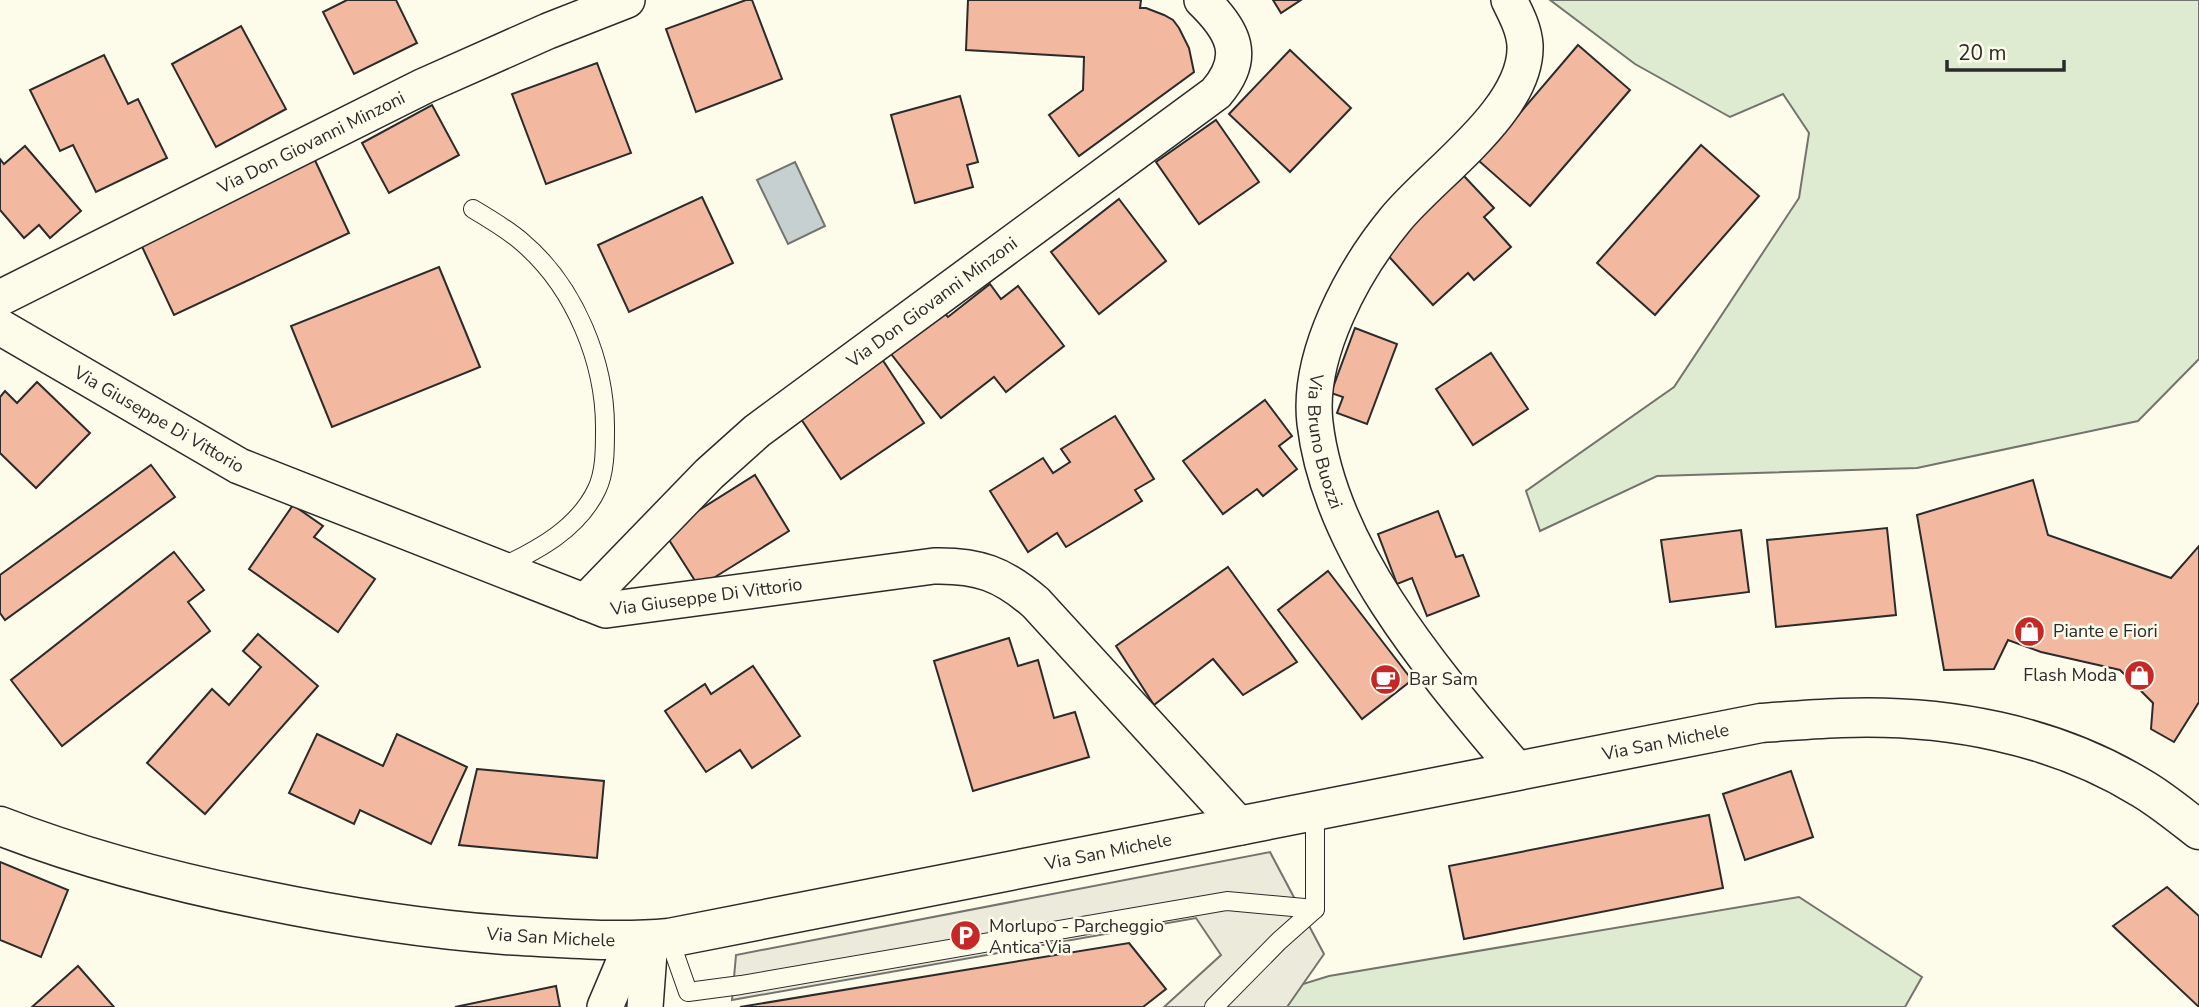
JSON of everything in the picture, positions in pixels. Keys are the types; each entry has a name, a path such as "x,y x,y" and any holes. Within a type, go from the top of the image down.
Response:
{"main road":[{"name":"Via San Michele","path":"0,826 90,859 138,872 323,912 454,931 651,940 1241,827 1761,723 1842,718 1922,721 1990,730 2080,756 2144,789 2199,830"}],"street":[{"name":"Via Don Giovanni Minzoni","path":"0,298 424,86 548,31 627,0"},
{"name":"Via Don Giovanni Minzoni","path":"585,602 709,474 757,430 1216,93 1228,79 1234,65 1233,44 1214,11 1202,0"},
{"name":"Via Bruno Buozzi","path":"1509,0 1523,34 1525,47 1520,73 1488,125 1409,204 1382,237 1358,274 1325,344 1314,402 1322,462 1343,521 1367,568 1428,660 1518,771"},
{"name":"Via Giuseppe Di Vittorio","path":"0,327 239,466 606,610 934,566 964,567 991,573 1014,585 1036,603 1241,827"},
{"path":"605,1007 651,940"},
{"path":"645,1007 651,940"}],"lane":[{"path":"473,209 523,243 565,292 593,350 606,407 602,471 598,488 587,505 575,521 541,547 500,568"},
{"path":"1214,1007 1279,941 1315,909 1315,812"},
{"path":"651,940 688,992 1227,901 1315,909"}],"green space":[{"path":"1550,0 2199,0 2199,359 2138,421 1917,468 1657,476 1540,531 1526,491 1674,387 1799,198 1809,133 1783,94 1730,117 1635,64"},
{"path":"1799,897 1922,977 1905,1007 1229,1007 1329,976"}],"shaded area":[{"path":"795,162 825,226 788,244 757,180"},
{"name":"Morlupo - Parcheggio Antica Via","path":"1270,852 1324,954 1287,1007 1164,1007 1221,955 1196,918 732,1000 736,955"}],"building":[{"path":"347,0 396,0 417,43 354,74 323,12"},
{"path":"752,0 782,79 696,112 666,29"},
{"path":"968,0 1141,0 1140,8 1164,15 1173,20 1179,28 1189,48 1194,72 1079,156 1049,115 1083,90 1084,57 966,50"},
{"path":"1273,0 1301,0 1281,13"},
{"path":"241,26 286,109 216,147 172,64"},
{"path":"1578,45 1630,90 1530,206 1479,161"},
{"path":"1290,50 1351,108 1290,172 1229,114"},
{"path":"104,55 128,104 138,99 167,158 96,192 73,145 60,151 30,90"},
{"path":"597,63 631,153 546,184 512,94"},
{"path":"960,96 978,162 967,165 973,187 915,203 891,115"},
{"path":"432,105 459,155 389,193 362,143"},
{"path":"1216,120 1259,182 1199,224 1156,162"},
{"path":"1701,145 1759,196 1655,315 1597,263"},
{"path":"25,146 81,211 50,238 39,225 24,238 0,210 0,159 4,164"},
{"path":"313,156 349,233 174,315 138,238"},
{"path":"1464,176 1494,208 1484,217 1511,247 1474,280 1468,273 1433,305 1383,250"},
{"path":"702,197 733,263 629,312 598,245"},
{"path":"1119,199 1166,261 1099,314 1051,252"},
{"path":"439,267 480,367 332,427 291,326"},
{"path":"990,284 1001,299 1018,286 1064,346 1006,392 994,377 941,418 888,350 941,309 948,317"},
{"path":"1355,328 1397,344 1367,424 1337,413 1343,397 1331,393"},
{"path":"1491,353 1528,409 1473,445 1436,389"},
{"path":"880,356 924,423 841,479 799,416"},
{"path":"37,382 90,433 36,488 0,453 0,397 5,391 17,403"},
{"path":"1265,400 1292,436 1279,446 1297,469 1263,496 1257,489 1223,514 1183,461"},
{"path":"1115,416 1154,479 1135,490 1142,501 1066,547 1057,533 1028,552 990,491 1043,458 1053,473 1070,462 1061,449"},
{"path":"151,465 175,497 5,620 0,613 0,575"},
{"path":"755,475 789,531 699,587 664,532"},
{"path":"2033,480 2048,535 2171,578 2199,546 2199,702 2174,742 2151,729 2153,703 2120,670 2041,652 2008,640 1994,669 1944,670 1917,515"},
{"path":"293,505 323,526 314,537 375,579 338,632 249,569"},
{"path":"1438,511 1456,557 1463,555 1479,596 1427,616 1412,578 1397,584 1378,534"},
{"path":"1887,528 1896,615 1776,627 1767,540"},
{"path":"1741,530 1749,592 1670,602 1661,540"},
{"path":"174,552 204,590 188,602 210,631 62,746 11,680"},
{"path":"1228,567 1297,662 1243,695 1213,659 1154,705 1116,646"},
{"path":"1328,571 1412,680 1362,719 1278,610"},
{"path":"258,634 318,686 205,814 147,763 212,689 229,705 261,667 243,651"},
{"path":"1009,638 1018,666 1038,660 1054,718 1075,712 1089,757 973,791 934,661"},
{"path":"753,666 800,736 752,768 740,750 706,772 665,711 705,684 711,694"},
{"path":"317,734 383,766 397,734 467,767 431,844 360,810 354,824 289,793"},
{"path":"477,769 604,781 597,858 459,845"},
{"path":"1791,771 1813,837 1745,860 1723,794"},
{"path":"1709,815 1723,888 1464,939 1449,866"},
{"path":"0,862 68,890 41,957 0,940"},
{"path":"2167,887 2199,916 2199,1007 2113,926"},
{"path":"1129,943 1166,989 1143,1007 740,1007"},
{"path":"78,966 114,1007 32,1007"},
{"path":"556,986 560,1007 455,1007"}],"place":[{"name":"Piante e Fiori","path":"2030,631"},
{"name":"Flash Moda","path":"2140,675"},
{"name":"Bar Sam","path":"1386,679"},
{"name":"Morlupo - Parcheggio Antica Via","path":"966,936"}]}
